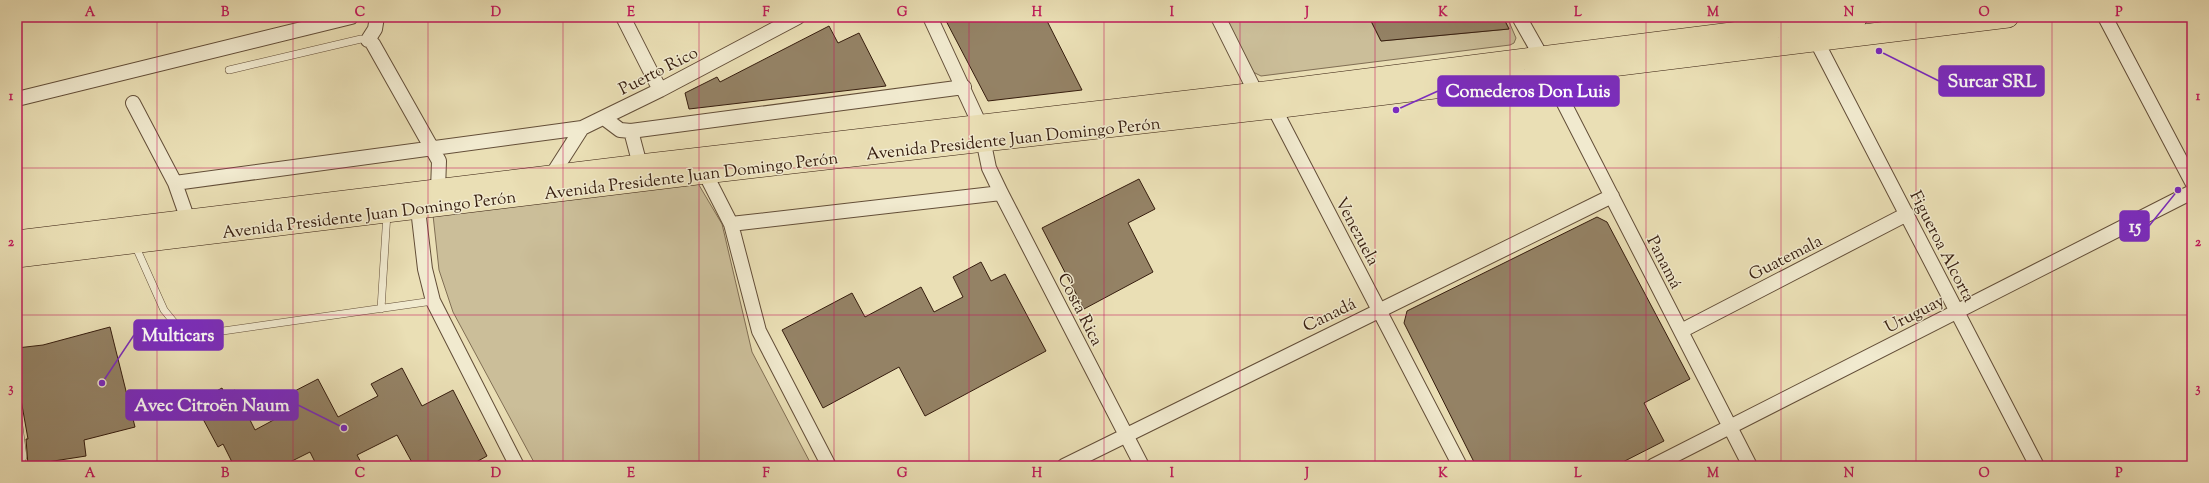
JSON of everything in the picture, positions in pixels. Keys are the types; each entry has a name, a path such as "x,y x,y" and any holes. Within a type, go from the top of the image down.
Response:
{"main road":[{"name":"Avenida Presidente Juan Domingo Perón","path":"1816,27 1857,17"},
{"name":"Avenida Presidente Juan Domingo Perón","path":"17,241 640,165 982,133 1274,108 1545,65 1816,27 2008,17"},
{"name":"Avenida Presidente Juan Domingo Perón","path":"17,257 705,173 1256,93 1545,65"}],"street":[{"path":"17,99 351,17"},
{"path":"377,17 375,29 370,42 439,161 438,190"},
{"path":"623,17 660,90"},
{"name":"Puerto Rico","path":"175,183 431,147 582,128 660,90 798,17"},
{"path":"930,17 964,87 982,133"},
{"name":"Venezuela","path":"1218,17 1256,93 1274,108 1460,466"},
{"name":"Panamá","path":"1519,17 1750,466"},
{"path":"2106,17 2192,182"},
{"name":"Figueroa Alcorta","path":"1816,27 1907,214 2037,466"},
{"path":"604,118 620,130 631,131 964,87"},
{"path":"133,103 175,183 188,220"},
{"path":"552,175 582,128"},
{"path":"631,131 640,165"},
{"name":"Costa Rica","path":"982,133 989,168 1001,193 1142,466"},
{"path":"705,173 731,224 759,331 829,466"},
{"name":"Uruguay","path":"1653,466 2192,192"},
{"path":"731,224 1001,193"},
{"name":"Canadá","path":"1064,466 1379,309 1612,196"},
{"path":"418,209 425,269 433,301 517,466"},
{"name":"Guatemala","path":"1681,331 1907,214"}],"lane":[{"path":"229,70 361,38 370,42"},
{"path":"381,309 387,212"},
{"path":"135,243 164,310 182,332 195,335 433,301"},
{"path":"17,410 22,457 19,466"}],"shaded area":[{"path":"1224,17 1369,17 1381,41 1509,29 1503,17 1507,17 1516,38 1514,43 1510,45 1261,76 1251,71"},
{"path":"696,180 722,224 752,352 812,466 536,466 453,312 439,270 433,215"}],"building":[{"path":"944,17 1045,17 1082,90 988,101"},
{"path":"1369,17 1503,17 1509,29 1381,41"},
{"path":"829,26 838,43 859,33 886,86 689,109 685,93 717,77 720,82"},
{"path":"1139,179 1155,209 1128,223 1153,272 1084,309 1042,228"},
{"path":"1597,217 1607,222 1690,379 1644,403 1664,441 1615,466 1476,466 1404,323 1407,311"},
{"path":"981,262 991,281 1005,274 1046,351 925,416 899,367 823,408 782,330 852,293 865,317 921,287 934,312 963,297 953,277"},
{"path":"110,327 135,427 84,440 86,456 28,465 26,439 28,439 17,377 17,348 43,345"},
{"path":"402,368 422,406 453,390 487,456 469,466 414,466 397,435 357,455 363,466 317,466 310,452 282,466 234,466 223,444 218,447 203,419 208,417 203,406 214,400 211,394 222,388 225,395 235,390 255,430 294,409 287,395 318,379 338,417 378,396 371,384"}],"place":[{"name":"Surcar SRL","path":"1879,51"},
{"name":"Comederos Don Luis","path":"1396,110"},
{"name":"15","path":"2178,190"},
{"name":"Multicars","path":"102,383"},
{"name":"Avec Citroën Naum","path":"344,428"}]}
